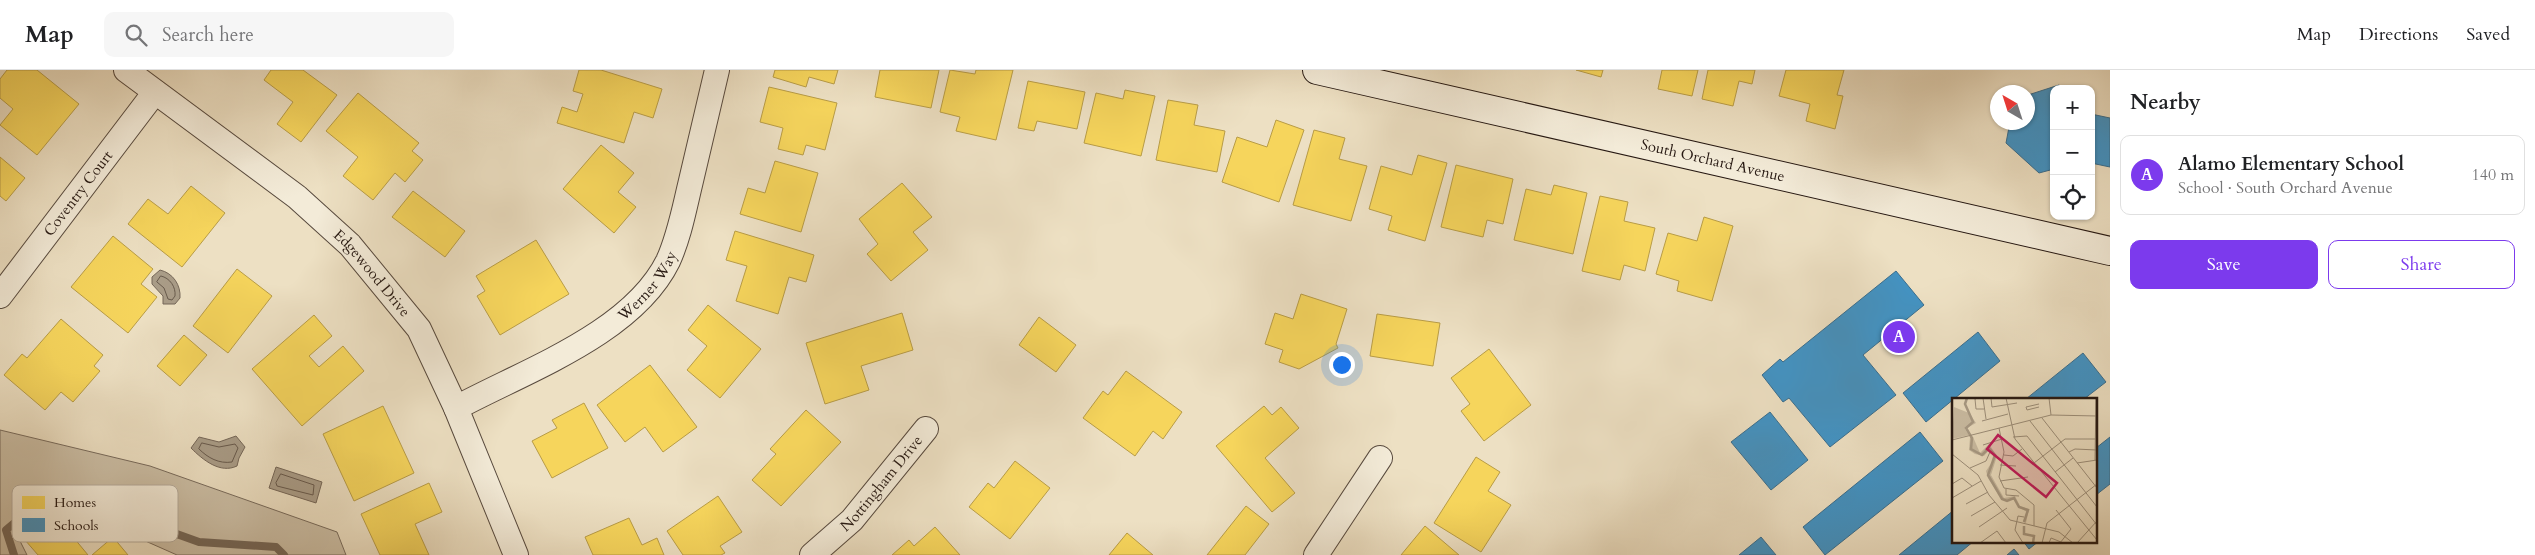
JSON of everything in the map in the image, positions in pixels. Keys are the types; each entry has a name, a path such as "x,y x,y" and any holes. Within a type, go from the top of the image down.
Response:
{"street":[{"name":"Edgewood Drive","path":"126,70 297,197 350,245 419,329 456,408 516,555"},
{"name":"Werner Way","path":"456,408 593,337 631,308 651,286 668,262 679,232 717,70"},
{"name":"South Orchard Avenue","path":"1317,70 2110,250"},
{"name":"Coventry Court","path":"0,296 156,92"},
{"name":"Nottingham Drive","path":"812,555 852,520 926,430"},
{"path":"1316,555 1380,458"}],"shaded area":[{"path":"0,430 150,466 337,532 346,555 177,555 148,542 178,542 178,485 12,485 12,542 20,542 27,555 0,555"}],"water":[{"path":"160,270 169,274 178,284 180,298 175,304 163,304 163,296 152,284 152,277"},
{"path":"236,436 245,447 237,466 231,468 218,467 212,464 191,448 199,437 219,442"},
{"path":"276,467 322,482 316,503 269,488"}],"building: Homes":[{"path":"7,70 37,70 79,104 37,155 0,125 13,109 0,98 0,79"},
{"path":"271,70 303,70 337,95 301,142 277,124 293,102 264,80"},
{"path":"579,70 601,70 662,89 653,118 634,112 624,143 557,123 562,107 577,112 583,94 573,91"},
{"path":"775,70 838,70 834,84 809,77 806,87 773,77"},
{"path":"880,70 939,70 931,108 875,97"},
{"path":"950,70 975,74 976,70 1013,70 996,140 956,131 960,117 940,112"},
{"path":"1576,70 1603,70 1601,77"},
{"path":"1662,70 1698,70 1692,96 1658,89"},
{"path":"1708,70 1755,70 1752,84 1739,81 1733,106 1702,99"},
{"path":"1786,70 1844,70 1837,95 1843,96 1835,129 1806,121 1810,104 1779,96"},
{"path":"1028,81 1085,92 1077,129 1037,121 1034,131 1018,128"},
{"path":"769,87 837,103 825,150 806,145 803,155 778,149 783,128 760,122"},
{"path":"1125,90 1155,96 1141,156 1084,143 1096,93 1123,99"},
{"path":"358,93 419,143 412,151 423,160 405,182 395,173 373,200 343,176 358,157 326,131"},
{"path":"1168,100 1198,105 1194,125 1225,131 1217,172 1156,160"},
{"path":"1276,120 1304,130 1279,202 1222,182 1237,137 1267,147"},
{"path":"1314,130 1345,138 1339,159 1367,166 1351,221 1293,205"},
{"path":"601,145 634,173 618,192 636,207 614,233 563,189"},
{"path":"1418,155 1447,163 1425,241 1388,230 1392,216 1369,209 1381,166 1412,175"},
{"path":"0,157 25,178 6,201 0,196"},
{"path":"775,161 818,173 801,232 740,214 748,188 765,193"},
{"path":"1456,165 1513,179 1503,224 1487,220 1483,237 1441,227"},
{"path":"902,183 932,217 913,232 928,250 891,281 867,254 878,244 859,219"},
{"path":"1554,185 1587,193 1573,254 1514,240 1526,189 1551,195"},
{"path":"191,186 225,213 182,267 128,224 148,199 168,214"},
{"path":"413,191 465,231 445,257 392,217"},
{"path":"1600,196 1628,202 1624,221 1655,228 1645,271 1624,265 1620,280 1582,271"},
{"path":"1704,217 1733,226 1712,301 1677,291 1679,281 1656,274 1668,233 1697,241"},
{"path":"735,231 814,255 806,282 789,277 778,314 736,301 747,266 726,260"},
{"path":"113,236 153,269 141,284 157,297 128,333 71,287"},
{"path":"536,240 569,294 500,335 477,296 485,291 476,276"},
{"path":"237,269 272,296 228,353 193,326"},
{"path":"1301,294 1347,309 1336,344 1338,348 1299,369 1279,362 1283,350 1265,344 1275,313 1293,319"},
{"path":"708,305 761,349 720,398 687,370 707,346 688,330"},
{"path":"902,313 913,350 861,366 869,390 825,404 806,343"},
{"path":"1377,314 1440,323 1433,366 1370,356"},
{"path":"314,315 332,336 309,356 319,367 343,346 364,371 302,426 252,369"},
{"path":"1039,317 1076,345 1056,372 1019,345"},
{"path":"61,319 103,355 94,366 100,371 73,402 61,392 45,410 4,375 22,354 27,358"},
{"path":"184,335 207,355 180,386 157,366"},
{"path":"1489,349 1531,405 1484,441 1461,411 1470,404 1451,378"},
{"path":"650,365 697,427 663,452 645,427 625,442 597,405"},
{"path":"1126,371 1182,412 1163,439 1153,431 1135,456 1083,418 1103,391 1108,395"},
{"path":"584,403 608,448 552,478 532,441 557,428 552,420"},
{"path":"383,406 414,473 354,501 323,434"},
{"path":"1264,406 1272,415 1281,407 1299,428 1265,458 1295,493 1272,512 1216,446"},
{"path":"806,410 841,442 781,506 752,480 776,454 770,449"},
{"path":"1476,457 1500,472 1488,491 1511,505 1481,552 1434,523"},
{"path":"1015,461 1050,488 1010,539 969,507 988,483 994,488"},
{"path":"429,483 442,512 415,524 429,555 380,555 361,514"},
{"path":"718,496 742,532 720,546 725,553 721,555 683,555 667,531"},
{"path":"1246,506 1269,524 1245,555 1207,555"},
{"path":"629,518 642,545 657,538 664,555 593,555 585,537"},
{"path":"1425,526 1459,555 1401,555"},
{"path":"935,527 960,555 892,555 909,540 914,546"},
{"path":"1127,533 1153,555 1109,555"},
{"path":"27,542 77,542 88,555 38,555"},
{"path":"107,542 117,542 128,555 92,555"}],"building: Schools":[{"path":"2050,88 2050,170 2039,173 2006,143 2008,130 2035,130 2035,93"},
{"path":"2095,115 2110,118 2110,167 2095,164"},
{"path":"1896,271 1924,305 1863,355 1896,395 1830,447 1789,398 1783,402 1762,375 1780,359 1783,362"},
{"path":"1978,332 2000,361 1955,398 1952,398 1952,401 1926,422 1903,393"},
{"path":"2083,353 2106,382 2085,398 2027,398"},
{"path":"1770,412 1808,460 1771,490 1731,442"},
{"path":"1920,432 1943,461 1825,555 1803,527"},
{"path":"2110,437 2110,484 2098,493 2098,446"},
{"path":"1952,512 1952,542 1973,542 1957,555 1899,555"},
{"path":"1761,537 1776,555 1739,555"},
{"path":"2024,542 2038,542 2029,549"},
{"path":"2014,549 2019,555 2007,555"}],"waterway":[{"path":"12,525 6,530 14,555"},
{"path":"178,534 199,542 276,547 284,555"}],"place":[{"name":"Alamo Elementary School","path":"1899,337"}]}
